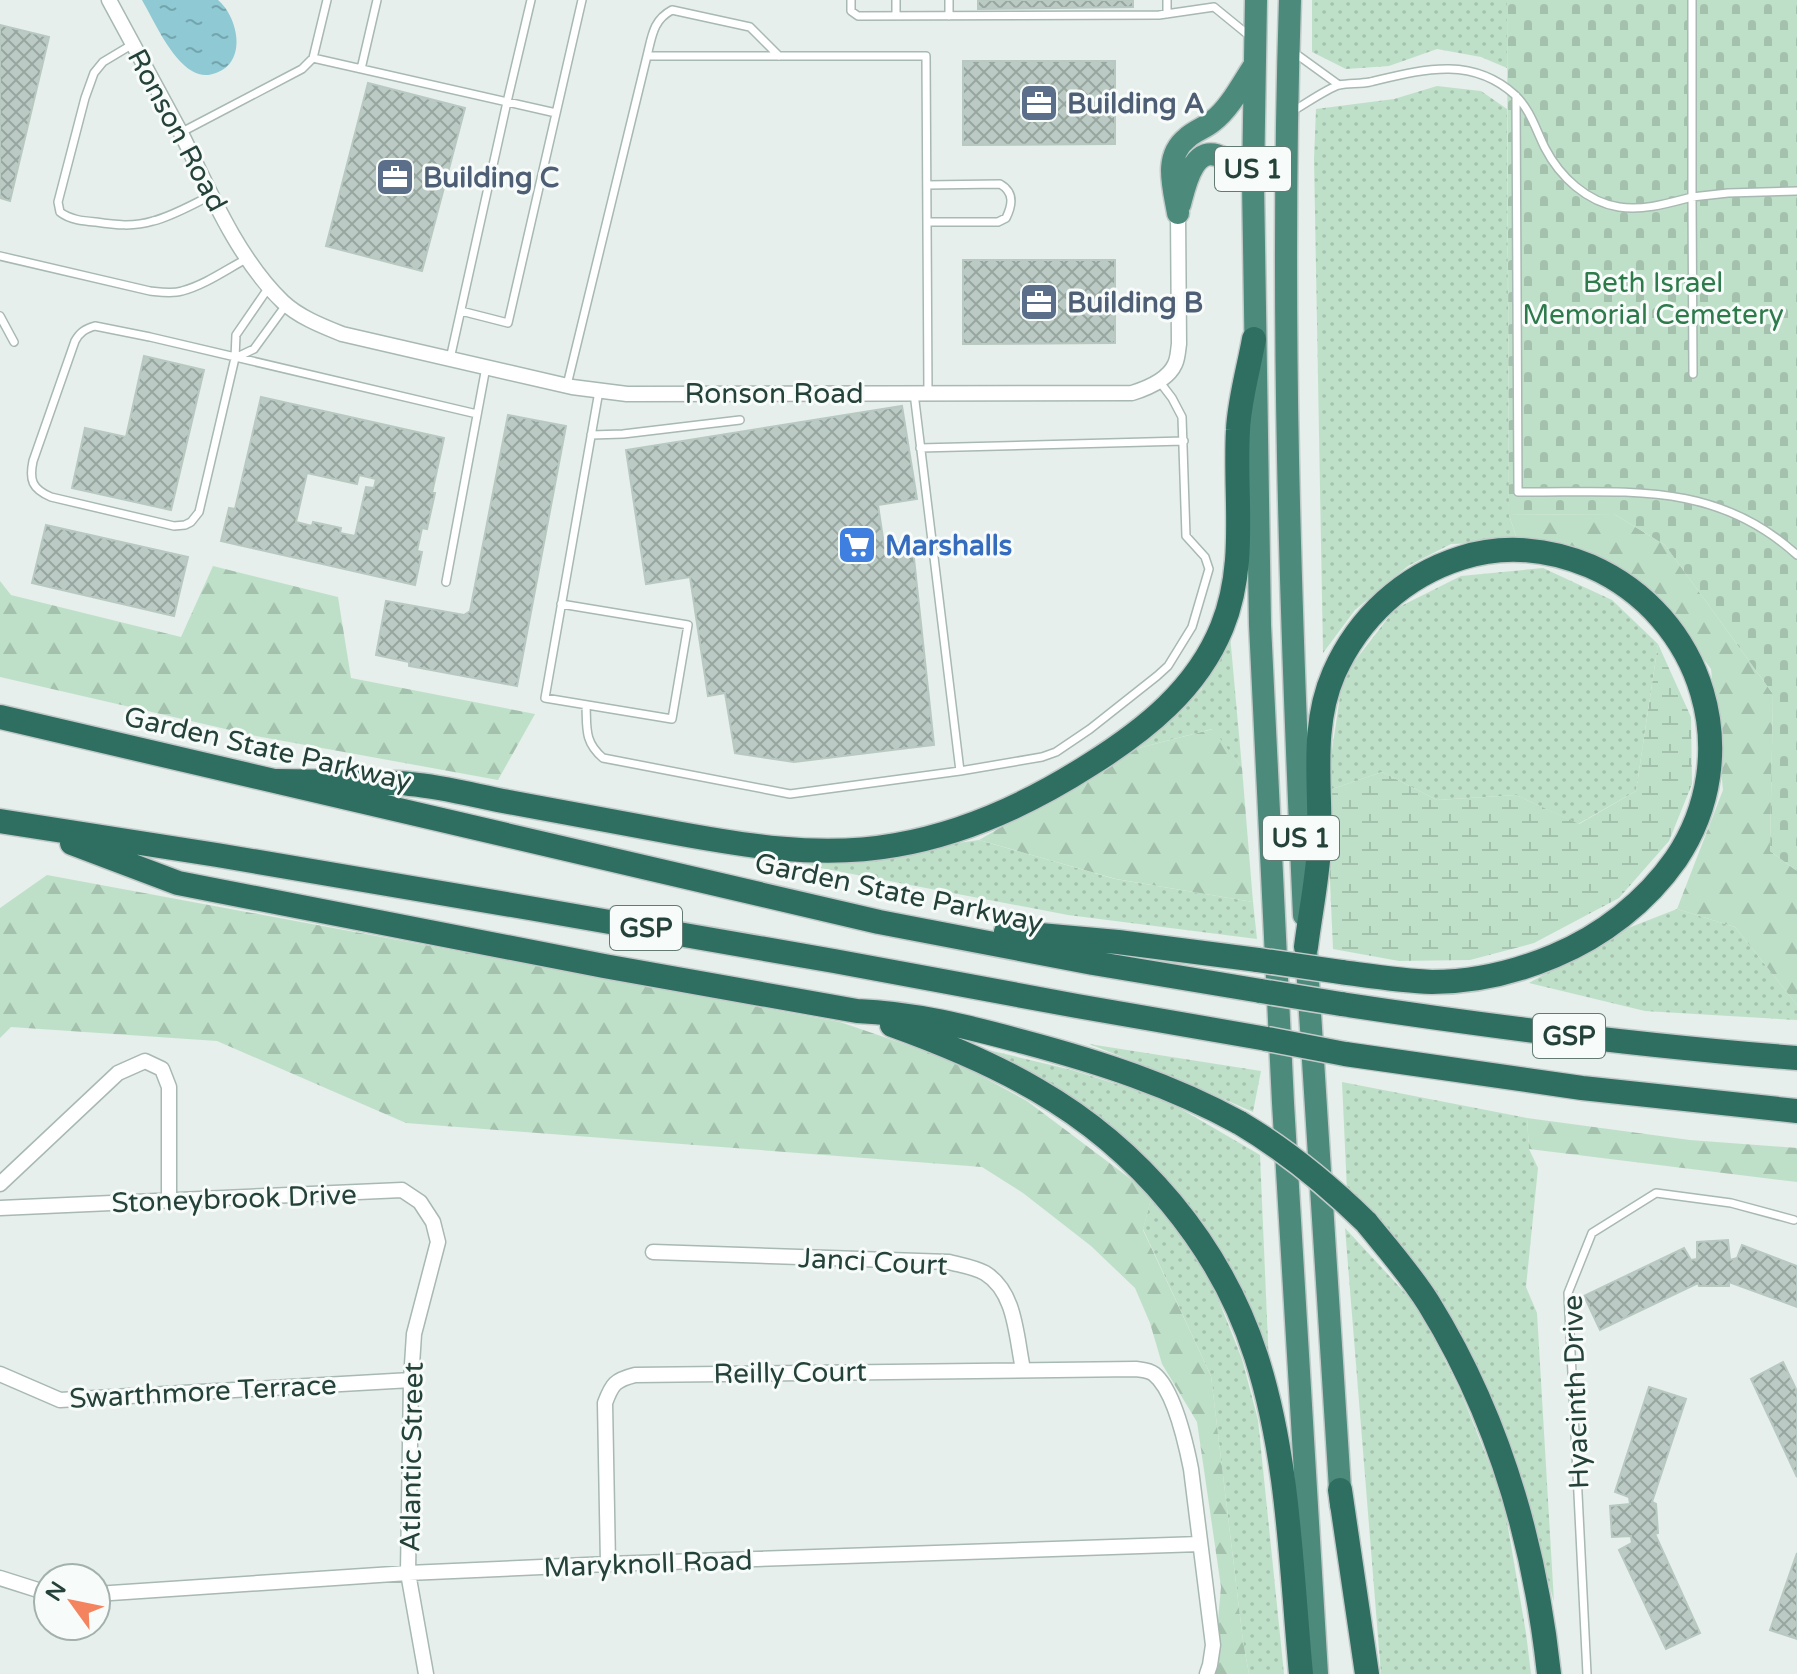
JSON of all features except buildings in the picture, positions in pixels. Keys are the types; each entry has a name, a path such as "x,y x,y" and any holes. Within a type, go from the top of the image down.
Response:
{"highway":[{"name":"US 1","path":"1256,0 1254,339 1260,625 1283,1103 1317,1674"},
{"name":"US 1","path":"1290,0 1287,350 1295,730 1340,1490 1355,1674"},
{"path":"1178,213 1172,174 1175,153 1188,137 1213,122 1254,66"},
{"path":"1178,213 1190,170 1204,156 1221,156 1253,182"},
{"path":"277,781 410,784 725,842 791,849 842,850 893,846 940,835 993,816 1073,776 1141,730 1174,701 1212,648 1229,608 1237,568 1238,428 1254,339"},
{"path":"879,922 1118,942 1436,982 1508,972 1556,955 1598,933 1634,906 1664,875 1687,839 1703,801 1710,762 1709,724 1701,688 1682,645 1655,610 1626,585 1594,568 1557,554 1516,549 1472,554 1428,571 1405,584 1372,615 1333,674 1321,717 1317,760 1319,849 1306,947"},
{"name":"Garden State Parkway","path":"0,717 879,922 1093,963 1473,1024 1797,1058"},
{"path":"12,823 178,883 604,966 989,1032 1132,1074 1202,1102 1240,1123 1305,1166 1366,1222 1402,1265 1455,1348 1495,1439 1513,1494 1540,1612 1549,1674"},
{"name":"GSP","path":"12,823 760,948 1345,1054 1582,1088 1797,1111"},
{"path":"857,1011 969,1055 1038,1090 1067,1109 1130,1158 1158,1187 1204,1246 1242,1316 1269,1403 1285,1498 1301,1674"},
{"path":"1340,1490 1367,1674"}],"street":[{"name":"Ronson Road","path":"109,0 248,258 286,305 342,334 567,385 627,394 1132,393 1159,381"},
{"path":"1159,381 1176,363 1179,344 1178,213"},
{"path":"0,1184 118,1073 145,1061 162,1069 169,1087 169,1200"},
{"name":"Stoneybrook Drive","path":"0,1208 402,1190 420,1202 433,1222 438,1242"},
{"name":"Atlantic Street","path":"426,1674 408,1573 411,1380 414,1334 438,1242"},
{"name":"Janci Court","path":"653,1252 949,1262 970,1267 986,1273 1009,1302 1023,1369"},
{"name":"Reilly Court","path":"608,1564 605,1403 611,1387 620,1379 635,1375 1023,1369 1136,1369 1151,1372 1162,1382 1186,1441 1200,1544"},
{"name":"Swarthmore Terrace","path":"0,1374 60,1400 411,1380"},
{"path":"1200,1544 1213,1645 1207,1674"},
{"name":"Maryknoll Road","path":"112,1593 408,1573 608,1564 1200,1544"},
{"path":"0,1578 32,1588"}],"lane":[{"path":"180,133 302,69 313,58 327,0"},
{"path":"361,69 377,0"},
{"path":"450,359 531,0"},
{"path":"461,311 508,323 582,0"},
{"path":"851,0 851,11 858,16 1167,14 1215,4 1254,40"},
{"path":"896,0 896,16"},
{"path":"949,0 949,16"},
{"path":"1167,0 1167,14"},
{"path":"1692,0 1693,374"},
{"path":"567,385 654,26 662,15 672,10 750,27 779,56"},
{"path":"133,44 103,62 94,73 58,202 60,212 82,221 133,224 157,220 212,195"},
{"path":"1288,48 1339,85"},
{"path":"647,56 926,56 927,222 920,448 960,771"},
{"path":"313,58 556,113"},
{"path":"1287,114 1339,85 1451,68 1475,73 1516,96 1531,117 1560,172 1578,189 1597,200 1620,207 1643,208 1728,193 1797,191"},
{"path":"1516,96 1518,492 1641,493 1701,501 1755,523 1797,555"},
{"path":"927,185 1000,184 1011,194 1012,204 1006,218 998,222 927,222"},
{"path":"0,256 166,293 182,291 248,258"},
{"path":"269,287 236,335 235,358 199,512 191,522 179,527 51,497 31,480 33,461 75,341 86,328 95,326 102,327 235,358 477,414"},
{"path":"235,358 254,349 286,305"},
{"path":"0,316 14,342"},
{"path":"446,582 486,367"},
{"path":"586,705 587,740 603,758 790,794 960,771 1056,752 1168,666 1192,627 1204,592 1209,569 1205,557 1186,536 1182,417 1159,381"},
{"path":"561,604 688,625 672,719 545,698 561,604 599,391"},
{"path":"591,435 740,420"},
{"path":"920,448 1184,441"},
{"name":"Hyacinth Drive","path":"1587,1674 1568,1293 1592,1233 1656,1193 1731,1203 1794,1220"}],"green space":[{"path":"1312,0 1507,0 1507,68 1481,57 1437,49 1389,66 1346,69 1312,52"},
{"name":"Beth Israel Memorial Cemetery","path":"1507,0 1797,0 1797,871 1770,851 1773,694 1665,545 1614,514 1509,515"},
{"path":"1437,86 1481,91 1507,109 1509,515 1518,542 1451,544 1408,566 1355,610 1323,653 1314,159 1316,109 1394,99"},
{"path":"1614,514 1665,545 1773,694 1770,851 1797,871 1797,1005 1735,927 1677,909 1723,790 1711,669 1649,587 1518,542 1509,515"},
{"path":"213,566 338,597 351,678 535,714 498,780 256,736 0,677 0,581 11,595 181,637"},
{"path":"1543,568 1612,600 1658,644 1636,791 1578,824 1516,795 1437,800 1382,772 1326,791 1343,676 1395,609 1461,576"},
{"path":"1230,635 1242,768 1212,729 1135,749 1201,690"},
{"path":"1658,644 1691,717 1692,784 1669,841 1619,898 1534,943 1470,960 1399,961 1333,949 1326,791 1382,772 1437,800 1516,795 1579,824 1636,791"},
{"path":"1213,729 1242,768 1253,902 1116,879 979,840 1135,749"},
{"path":"979,840 1115,879 1253,902 1257,939 1068,915 805,865"},
{"path":"47,875 840,1022 954,1061 1027,1101 1152,1195 1143,1230 1211,1376 1249,1674 1213,1674 1221,1587 1197,1422 1162,1364 1150,1323 1135,1288 1091,1246 1023,1193 982,1167 406,1123 217,1041 11,1027 0,1038 0,908"},
{"path":"1677,909 1735,927 1797,1005 1797,1020 1645,1011 1529,983 1618,932"},
{"path":"1089,1044 1261,1071 1253,1112 1183,1081"},
{"path":"984,1049 1072,1070 1164,1099 1260,1155 1269,1366 1146,1162"},
{"path":"1342,1082 1527,1118 1529,1149 1538,1168 1526,1287 1537,1313 1554,1602 1524,1496 1436,1295 1383,1223 1347,1191"},
{"path":"1527,1118 1690,1140 1797,1148 1797,1182 1529,1149"},
{"path":"1152,1195 1207,1271 1242,1359 1258,1420 1284,1674 1249,1674 1211,1376 1143,1229"},
{"path":"1345,1228 1418,1307 1460,1390 1503,1498 1531,1674 1381,1674"}],"water":[{"path":"142,0 218,0 235,28 236,50 233,59 213,74 201,75 192,71 170,49"}],"place":[{"name":"Building A","path":"1039,103"},
{"name":"Building C","path":"395,177"},
{"name":"Building B","path":"1039,302"},
{"name":"Marshalls","path":"857,545"}]}
